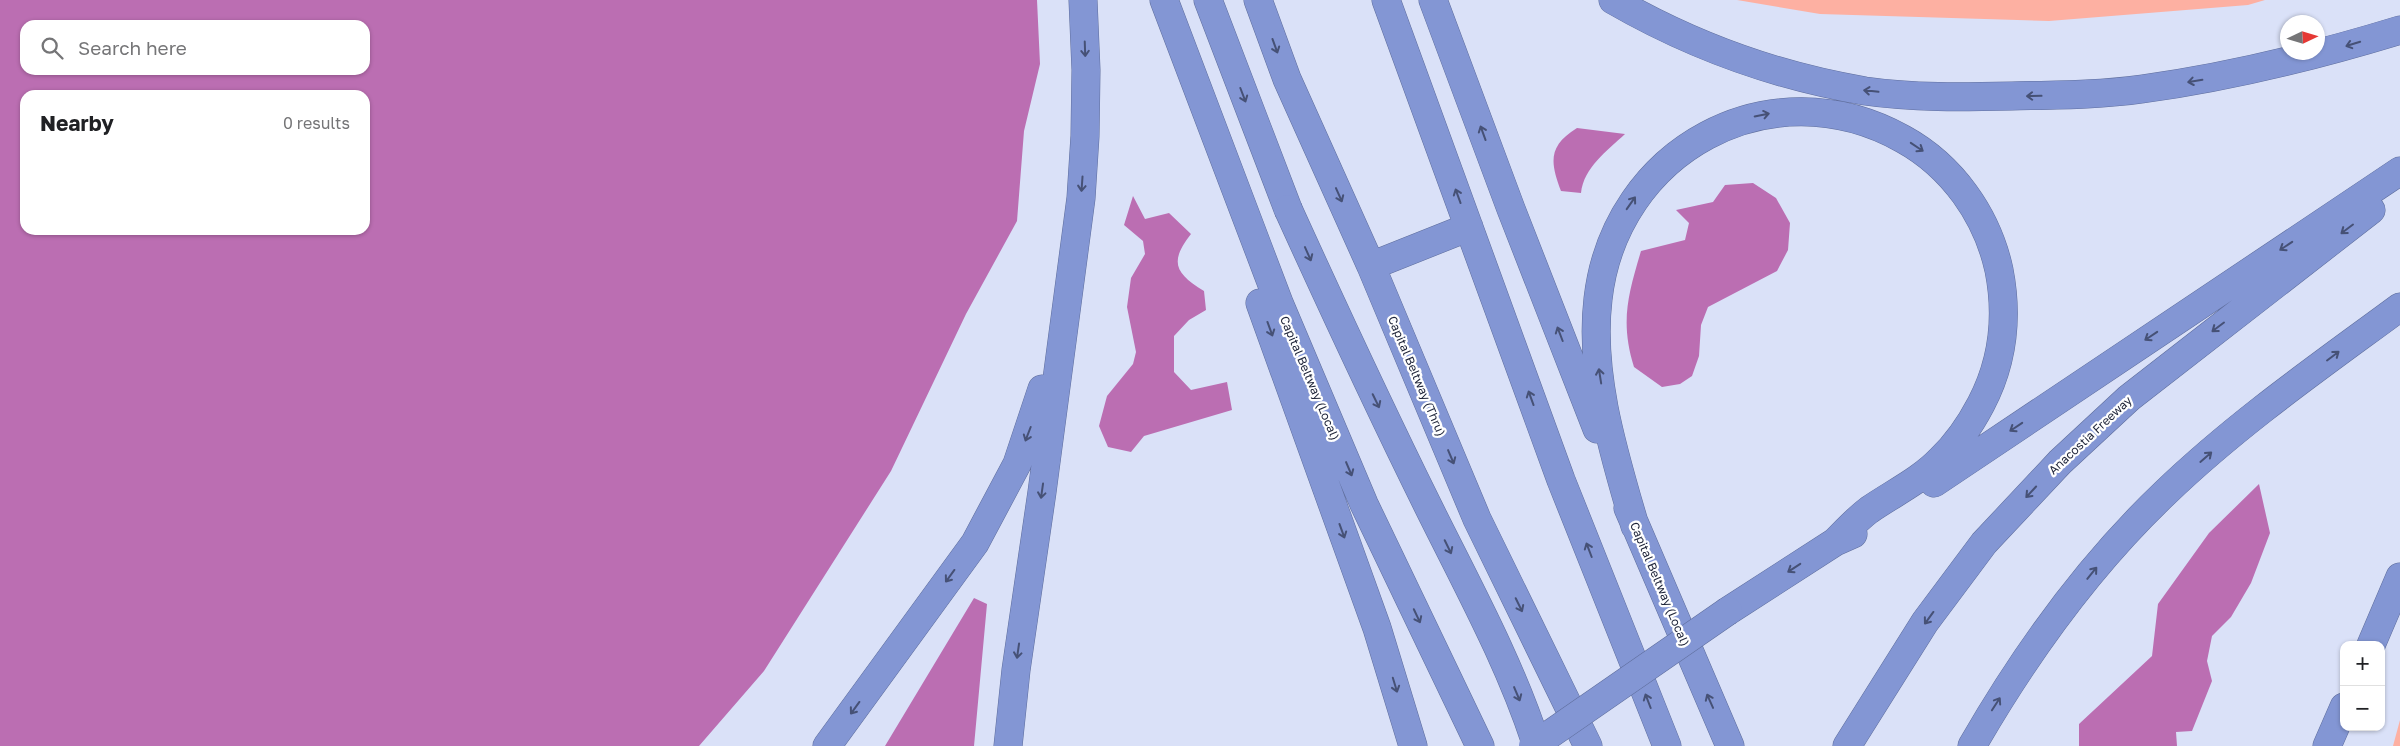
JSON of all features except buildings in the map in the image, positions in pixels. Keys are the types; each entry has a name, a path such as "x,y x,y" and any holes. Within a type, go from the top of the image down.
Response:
{"highway":[{"path":"1008,746 1016,670 1042,492 1080,198 1085,136 1086,70 1083,0"},
{"path":"1163,0 1212,160 1264,314 1377,628 1412,746"},
{"name":"Capital Beltway (Local)","path":"1163,0 1279,303 1364,504 1480,746"},
{"path":"1208,0 1288,209 1367,383 1495,642 1530,724 1535,746 1728,611 1835,542 1873,524 2140,343 2400,171"},
{"name":"Capital Beltway (Thru)","path":"1258,0 1287,79 1371,266 1477,519 1588,746"},
{"path":"1386,0 1561,480 1667,746"},
{"name":"Capital Beltway (Local)","path":"1433,0 1511,209 1635,526 1730,746"},
{"path":"1613,0 1655,24 1728,55 1800,78 1867,91 1958,98 2140,90 2232,75 2318,55 2400,30"},
{"path":"1635,526 1611,436 1597,360 1598,300 1606,258 1615,233 1625,212 1650,180 1682,150 1701,138 1720,128 1754,116 1781,112 1814,111 1831,113 1874,124 1915,146 1950,175 1975,209 1992,242 2002,283 2004,319 1998,363 1990,385 1968,426 1955,444 1938,463 1866,512 1835,542"},
{"name":"Anacostia Freeway","path":"1847,746 1925,622 1984,543 2060,462 2129,398 2400,188"},
{"path":"1371,266 1469,227"},
{"path":"827,746 975,542 998,503 1017,464 1032,422 1068,286"},
{"path":"1972,746 1995,706 2048,628 2103,558 2166,492 2267,406 2400,307"},
{"path":"2373,641 2399,578"},
{"path":"2379,641 2399,578"},
{"path":"2327,746 2340,716"},
{"path":"2347,746 2352,731"}],"shaded area":[{"path":"0,0 1037,0 1040,64 1024,131 1017,221 966,314 891,471 764,671 699,746 0,746"},
{"path":"1737,0 2265,0 2248,5 2049,21 1820,14"},
{"path":"1577,128 1625,134 1591,167 1581,193 1561,191 1554,163 1556,148 1561,141"},
{"path":"1753,183 1776,198 1790,223 1788,250 1777,271 1708,307 1701,325 1699,356 1692,376 1680,384 1662,387 1634,367 1627,336 1629,295 1641,251 1685,240 1689,223 1676,210 1713,202 1725,185"},
{"path":"1133,196 1145,219 1169,213 1191,234 1180,252 1178,266 1181,272 1194,285 1204,291 1206,310 1189,320 1174,336 1174,372 1191,390 1227,382 1232,410 1144,436 1131,452 1108,447 1099,426 1107,396 1133,364 1136,352 1127,307 1131,278 1145,254 1143,241 1124,225"},
{"path":"2259,484 2270,533 2251,583 2231,617 2212,636 2207,661 2212,681 2192,731 2176,732 2177,746 2079,746 2079,724 2152,656 2158,604 2209,533"},
{"path":"974,598 987,604 974,746 885,746"},
{"path":"2400,720 2400,746 2393,746"}]}
